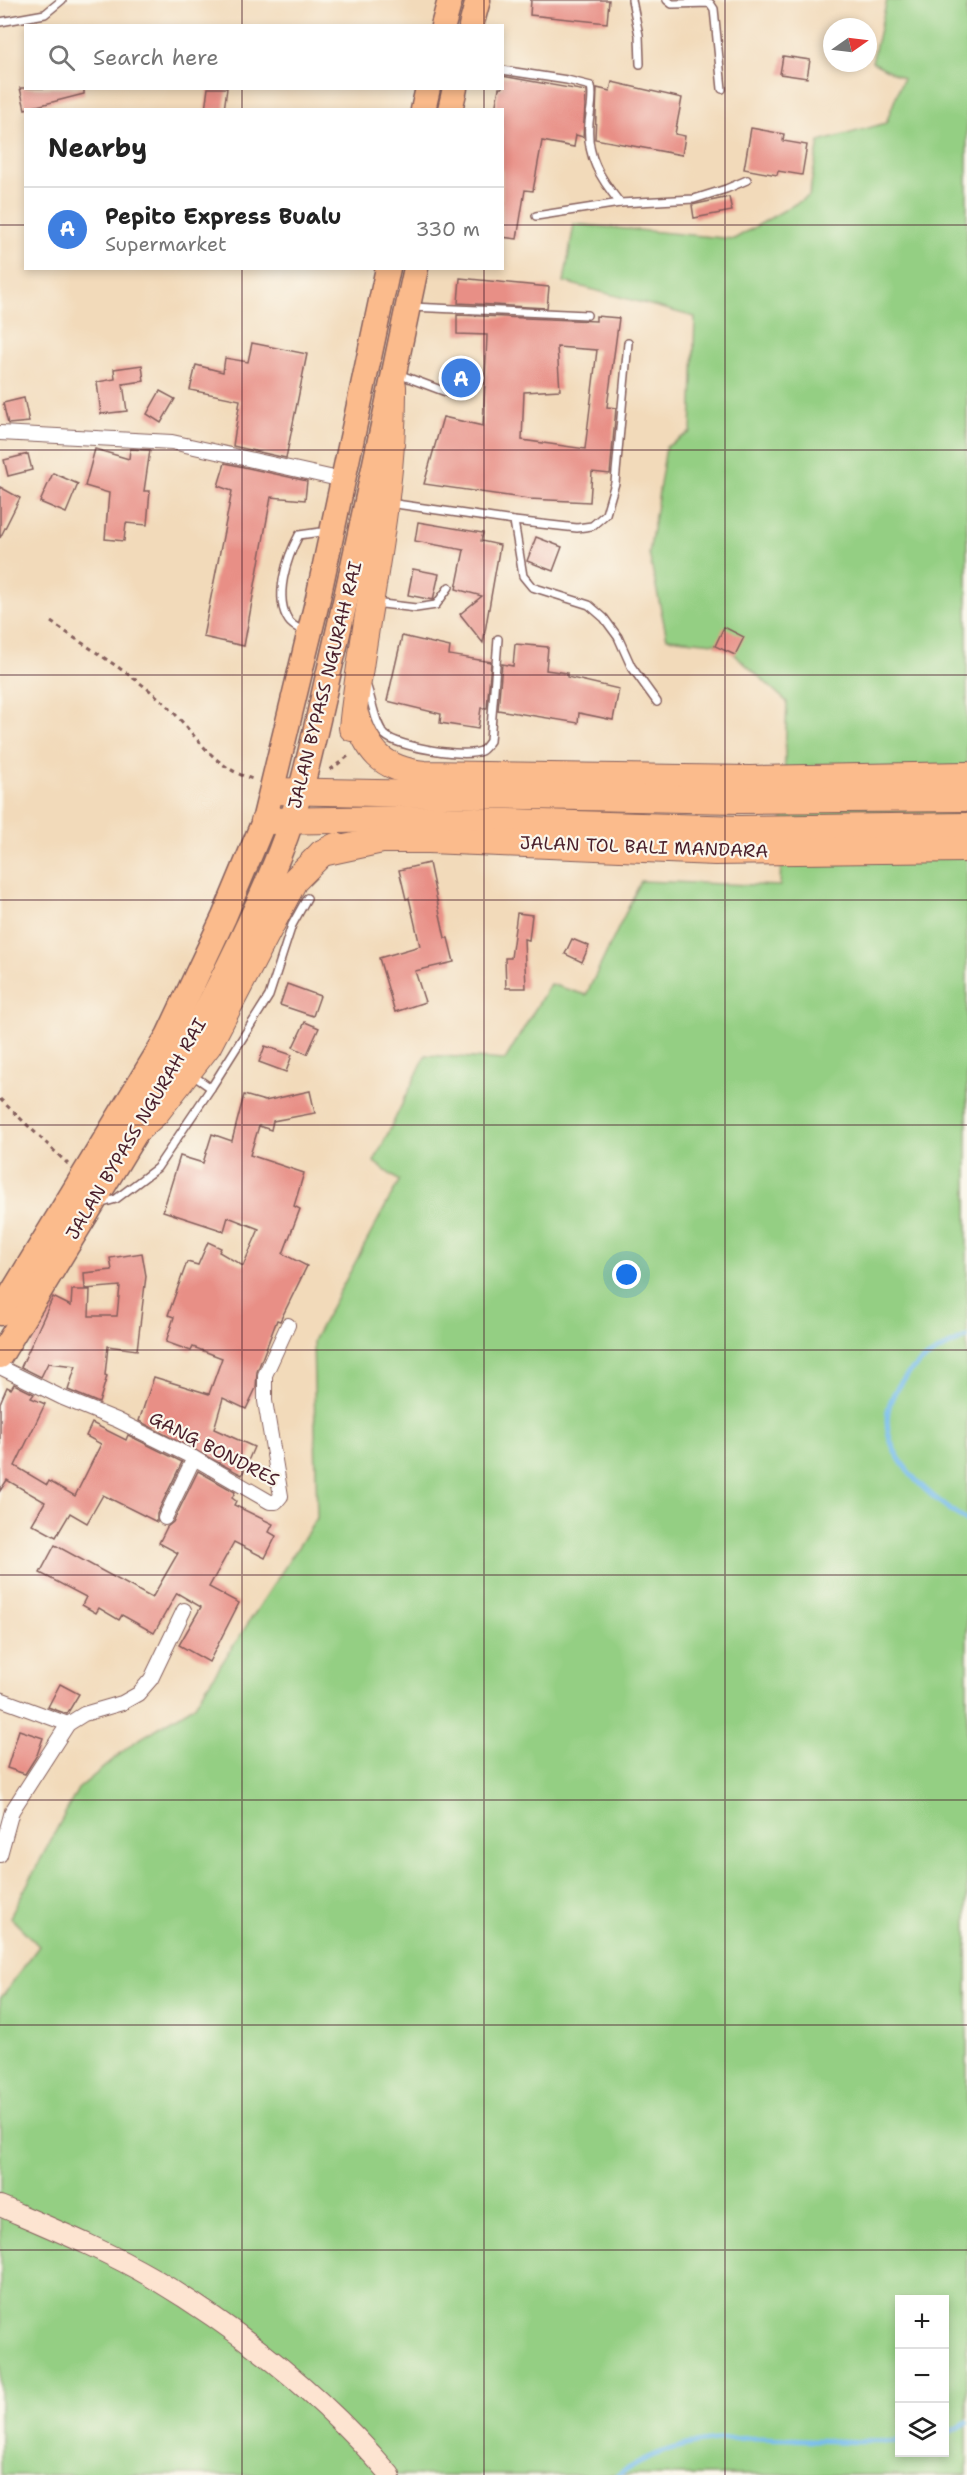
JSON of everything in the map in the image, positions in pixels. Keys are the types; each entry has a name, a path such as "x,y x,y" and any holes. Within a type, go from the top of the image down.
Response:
{"highway":[{"path":"444,24 450,0"},
{"path":"472,24 478,0"},
{"path":"423,108 428,90"},
{"path":"450,108 455,90"},
{"name":"JALAN BYPASS NGURAH RAI","path":"0,1313 168,1036 264,821 274,788 344,480 388,270"},
{"path":"394,380 416,270"},
{"name":"JALAN TOL BALI MANDARA","path":"394,380 378,501 344,667 354,712 372,751 390,765 412,772 967,798"},
{"name":"JALAN BYPASS NGURAH RAI","path":"181,1069 192,1037 250,923 292,819 344,667"},
{"name":"JALAN TOL BALI MANDARA","path":"354,712 350,742 353,753 369,772 409,806"},
{"name":"JALAN TOL BALI MANDARA","path":"264,821 409,806 740,786 967,776"},
{"name":"JALAN TOL BALI MANDARA","path":"274,788 566,824 741,840 967,849"},
{"name":"JALAN TOL BALI MANDARA","path":"138,1129 156,1113 181,1069 208,1046 294,881 322,853 409,806"},
{"path":"566,824 715,852"},
{"name":"JALAN TOL BALI MANDARA","path":"322,853 382,840 715,852 741,840 967,826"},
{"name":"JALAN BYPASS NGURAH RAI","path":"0,1356 138,1129"}],"main road":[{"path":"0,2206 152,2278 238,2335 307,2390 390,2475"}],"street":[{"path":"0,433 172,442 344,480"},
{"name":"GANG BONDRES","path":"0,1367 194,1458 270,1502 279,1501 281,1496 266,1401 265,1375 288,1325"},
{"path":"165,1518 194,1458"},
{"path":"0,1855 12,1811 68,1724 84,1714 122,1703 138,1694 151,1679 184,1610"},
{"path":"0,1698 68,1724"}],"lane":[{"path":"0,22 45,14 62,0"},
{"path":"632,0 639,35 640,64"},
{"path":"668,0 672,4 710,3 714,9 722,89"},
{"path":"504,70 591,86 588,139 591,157 597,171 620,203"},
{"path":"536,216 620,203 694,199 747,180"},
{"path":"408,306 587,315"},
{"path":"378,501 514,521 577,528 592,526 606,514 615,483 628,343"},
{"path":"394,380 454,395"},
{"path":"514,521 523,576 532,587 590,605 604,618 618,638 631,666 657,702"},
{"path":"309,635 290,622 283,605 285,576 292,547 299,535 332,531"},
{"path":"359,599 416,608 436,605 449,587"},
{"path":"344,667 383,733 396,742 473,753 484,750 490,741 498,639"},
{"path":"91,1206 116,1199 157,1168 269,996 292,925 307,898"},
{"path":"181,1069 211,1088"}],"path":[{"path":"51,622 160,699 226,769 274,788"},
{"path":"0,1099 81,1176"}],"green space":[{"path":"887,0 967,0 967,2475 0,2475 0,1999 39,1946 10,1917 78,1789 133,1743 194,1706 317,1518 313,1341 399,1181 374,1162 426,1055 505,1060 550,984 586,995 641,881 780,886 787,702 723,644 667,638 649,554 666,447 691,432 695,317 564,282 574,224 734,239 809,196 819,142 886,123 903,78 877,65 877,41"}],"building":[{"path":"531,0 609,0 607,23 530,15"},
{"path":"783,56 810,60 807,78 780,74"},
{"path":"504,76 586,91 583,137 576,135 574,147 542,141 533,191 525,190 517,239 504,237 504,108 495,108 499,90 504,90"},
{"path":"612,82 682,98 675,134 685,136 682,155 595,139 597,88 610,91"},
{"path":"20,88 24,90 84,90 84,94 25,108"},
{"path":"208,90 227,90 224,108 205,108"},
{"path":"751,128 784,134 783,141 807,145 802,175 778,171 777,175 744,169"},
{"path":"729,197 732,211 694,218 692,205"},
{"path":"460,278 549,287 547,308 458,303"},
{"path":"457,315 596,321 596,316 619,318 607,407 616,408 610,474 592,472 590,502 529,499 424,484 443,417 483,426 487,335 457,334","holes":["557,347 597,350 585,449 522,440 524,392 560,390"]},
{"path":"252,343 307,354 286,458 233,446 240,400 190,390 196,365 223,372 225,358 248,362"},
{"path":"142,365 144,381 123,384 127,411 101,414 97,382 115,379 114,369"},
{"path":"160,391 175,399 161,423 147,414"},
{"path":"24,398 29,422 8,424 3,403"},
{"path":"95,449 129,459 130,449 150,450 144,491 150,491 147,525 126,523 124,541 105,539 109,493 85,486"},
{"path":"28,454 32,470 8,476 4,460"},
{"path":"225,463 307,481 305,500 271,497 244,646 203,637 232,491 218,486"},
{"path":"53,473 78,484 66,513 40,502"},
{"path":"0,487 20,498 0,538"},
{"path":"418,522 483,533 481,541 500,545 483,643 460,614 482,596 456,589 464,550 415,541"},
{"path":"536,537 562,547 553,571 527,561"},
{"path":"413,569 439,574 433,600 408,595"},
{"path":"724,627 744,637 735,655 715,646"},
{"path":"402,636 450,647 449,655 491,662 487,708 481,708 478,729 440,723 441,714 387,701"},
{"path":"515,644 548,647 546,670 567,673 567,677 619,689 613,720 579,713 578,723 498,710 502,664 513,666"},
{"path":"429,863 445,938 448,938 454,962 415,971 425,1002 395,1012 379,958 420,946 409,898 406,899 399,870"},
{"path":"517,913 532,915 529,940 524,939 526,988 506,988 505,958 511,958"},
{"path":"572,939 589,946 582,962 565,954"},
{"path":"287,984 320,996 313,1016 280,1005"},
{"path":"305,1022 319,1028 307,1054 293,1047"},
{"path":"265,1046 292,1055 286,1072 259,1062"},
{"path":"310,1091 315,1113 273,1121 271,1130 259,1126 250,1155 304,1173 294,1206 300,1209 283,1254 307,1266 280,1321 277,1320 257,1372 256,1388 246,1409 223,1398 214,1429 254,1447 242,1475 139,1421 154,1377 209,1394 222,1358 193,1347 191,1351 166,1342 174,1317 168,1315 187,1262 198,1265 208,1242 221,1248 219,1252 243,1266 259,1229 228,1217 224,1231 163,1211 180,1156 203,1163 212,1134 232,1141 244,1095 265,1101"},
{"path":"142,1253 146,1276 137,1350 108,1346 105,1375 107,1376 99,1403 68,1390 76,1366 48,1363 41,1377 21,1367 53,1297 71,1306 72,1290 90,1290 89,1316 117,1316 120,1286 85,1289 84,1273 112,1270 110,1258"},
{"path":"14,1384 34,1394 31,1398 45,1404 15,1466 47,1485 49,1481 75,1496 101,1444 86,1436 92,1423 126,1440 128,1435 182,1462 157,1514 157,1522 103,1495 87,1523 70,1513 56,1537 32,1524 45,1502 7,1480 0,1491 0,1403 7,1387 11,1389"},
{"path":"198,1471 235,1492 232,1498 236,1501 234,1505 273,1524 269,1532 276,1536 265,1558 234,1542 209,1587 239,1603 209,1662 179,1645 201,1607 177,1593 154,1633 122,1615 119,1620 99,1608 96,1613 82,1605 86,1597 40,1573 55,1545 152,1598 178,1553 159,1543 167,1527 173,1522"},
{"path":"60,1684 79,1694 67,1714 48,1707"},
{"path":"19,1730 43,1738 37,1755 25,1774 7,1768"}],"waterway":[{"path":"967,1337 936,1352 915,1367 893,1395 887,1417 890,1437 898,1457 912,1476 929,1493 967,1521"},
{"path":"949,2432 967,2423"},
{"path":"618,2475 650,2457 684,2445 719,2440 755,2438 895,2441"}],"place":[{"name":"Pepito Express Bualu","path":"461,378"}]}
